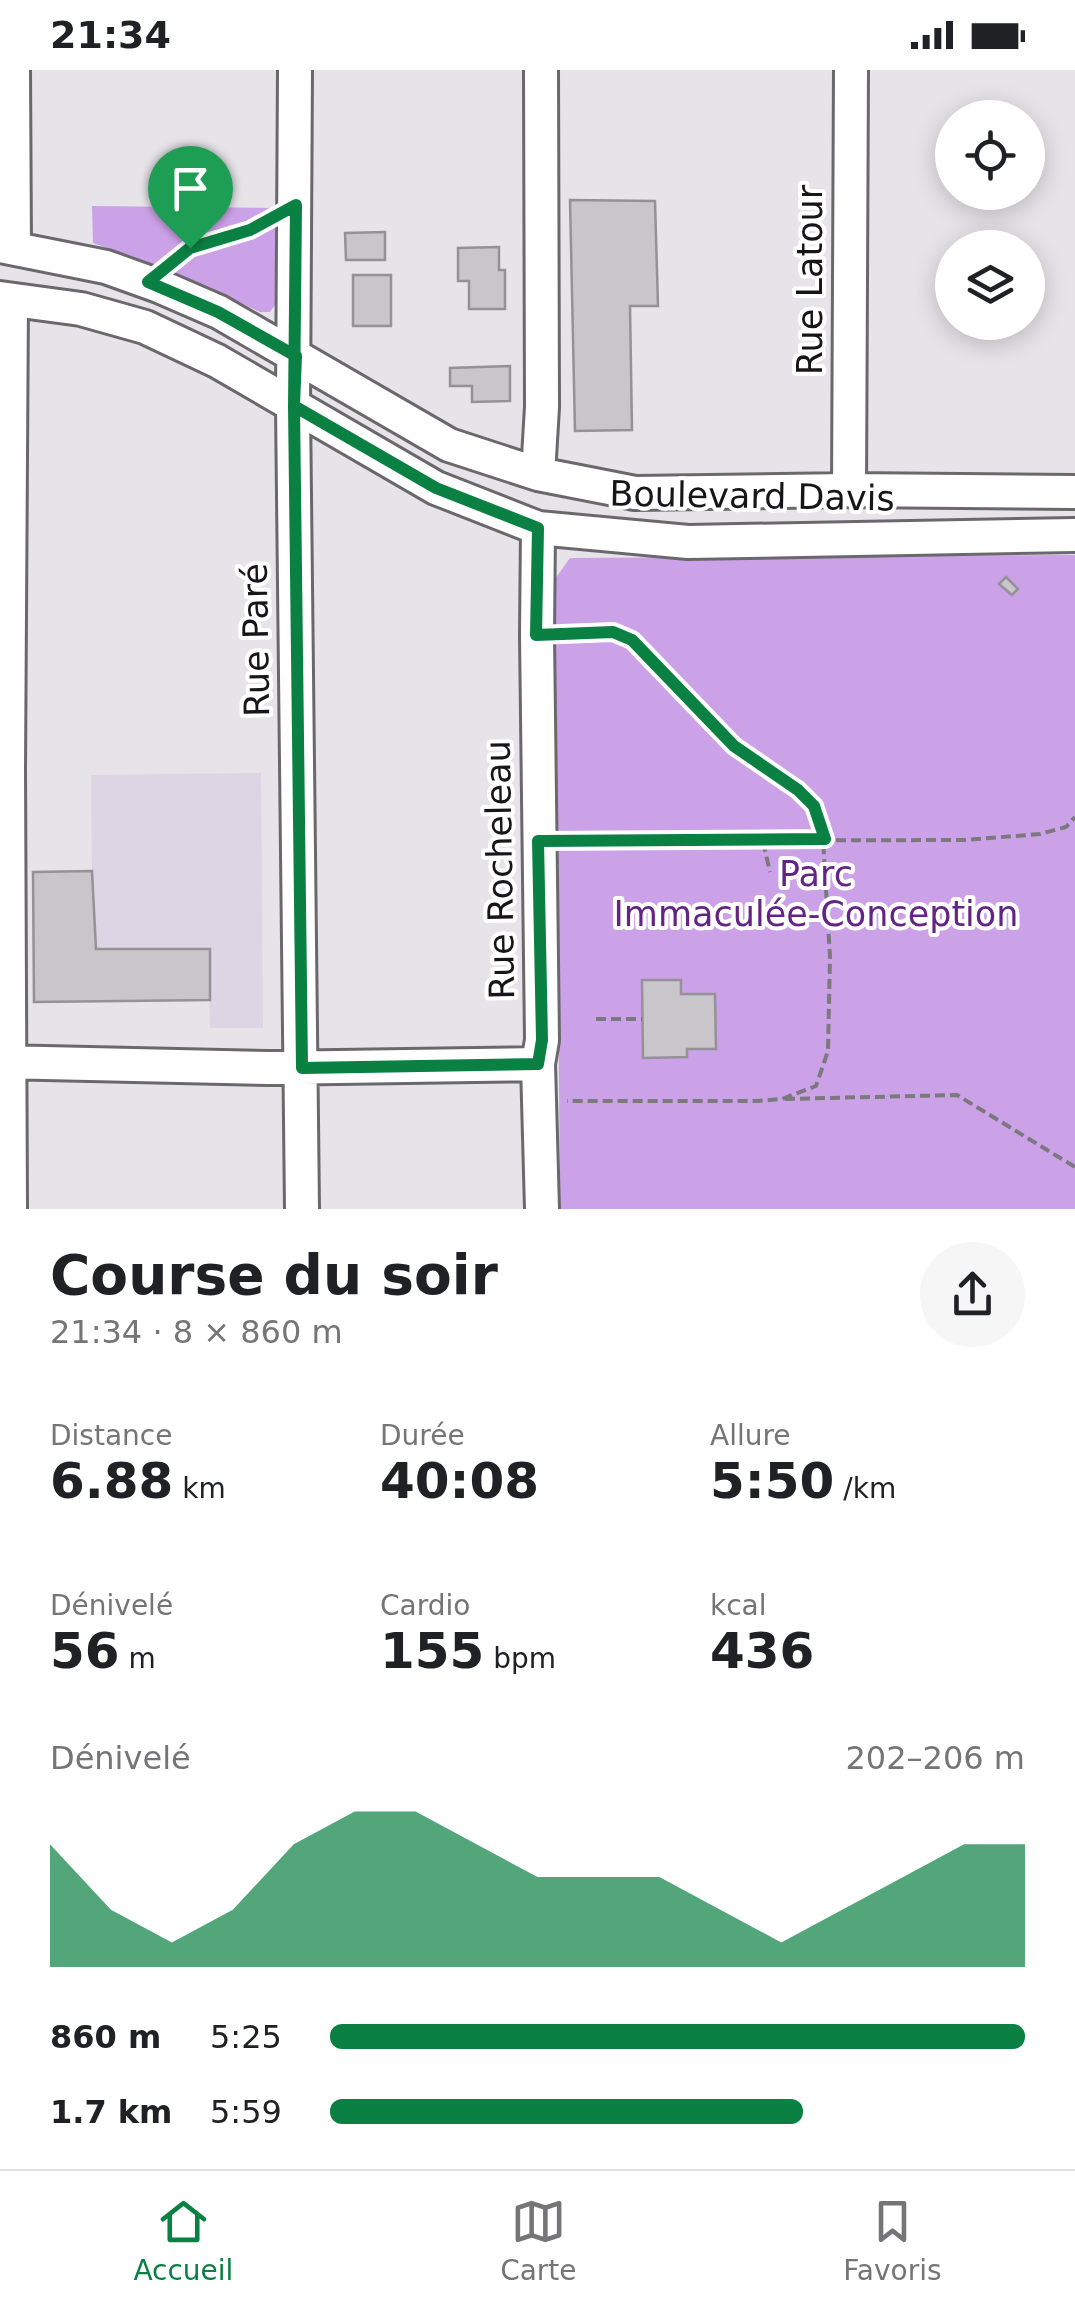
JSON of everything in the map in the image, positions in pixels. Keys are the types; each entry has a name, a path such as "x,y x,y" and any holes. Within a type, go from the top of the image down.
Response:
{"street":[{"path":"7,246 13,70"},
{"name":"Rue Paré","path":"295,70 294,406 302,1209"},
{"path":"538,474 542,408 541,70"},
{"name":"Rue Latour","path":"849,490 851,70"},
{"name":"Boulevard Davis","path":"7,246 106,267 218,312 449,445 538,474 635,493 1075,492"},
{"path":"6,299 4,1062 10,1209"},
{"name":"Boulevard Davis","path":"6,299 81,308 145,326 217,360 436,488 538,528 688,542 1075,535"},
{"name":"Rue Rocheleau","path":"538,528 542,1040 538,1064 542,1209"},
{"path":"4,1062 302,1068 538,1064"}],"path":[{"path":"148,282 190,248 250,230 296,205"},
{"path":"536,635 613,632 632,640 734,746 806,798 822,822 830,957 828,1051 816,1086 782,1099"},
{"path":"538,841 965,840 1040,834 1066,827 1075,817"},
{"path":"763,842 770,872"},
{"path":"596,1019 642,1020"},
{"path":"541,1100 957,1095 1075,1167"}],"shaded area":[{"path":"261,773 263,1028 210,1028 209,1000 34,1002 33,872 92,871 91,775"}],"green space":[{"path":"92,206 276,208 277,302 270,312 260,312 170,270 93,243"},
{"name":"Parc Immaculée-Conception","path":"1075,555 1075,1209 560,1209 555,579 570,558"}],"building":[{"path":"570,200 655,201 658,306 630,306 632,430 575,431"},
{"path":"385,232 385,260 346,260 345,233"},
{"path":"499,247 499,270 505,270 505,309 469,309 469,281 458,281 458,248"},
{"path":"353,275 391,275 391,326 353,326"},
{"path":"510,366 510,401 472,402 472,386 450,386 450,368"},
{"path":"1006,577 1018,589 1012,595 999,584"},
{"path":"92,871 96,949 210,949 210,1000 34,1002 33,872"},
{"path":"642,980 681,980 681,994 715,994 716,1049 687,1049 687,1057 643,1058"}],"route":[{"path":"190,248 148,282 218,312 296,356 294,406 436,488 538,528 536,635 613,632 632,640 734,746 798,790 814,806 822,822 825,839 538,841 542,1040 538,1064 302,1068 294,406 296,356 296,205 250,230 190,248"}]}
